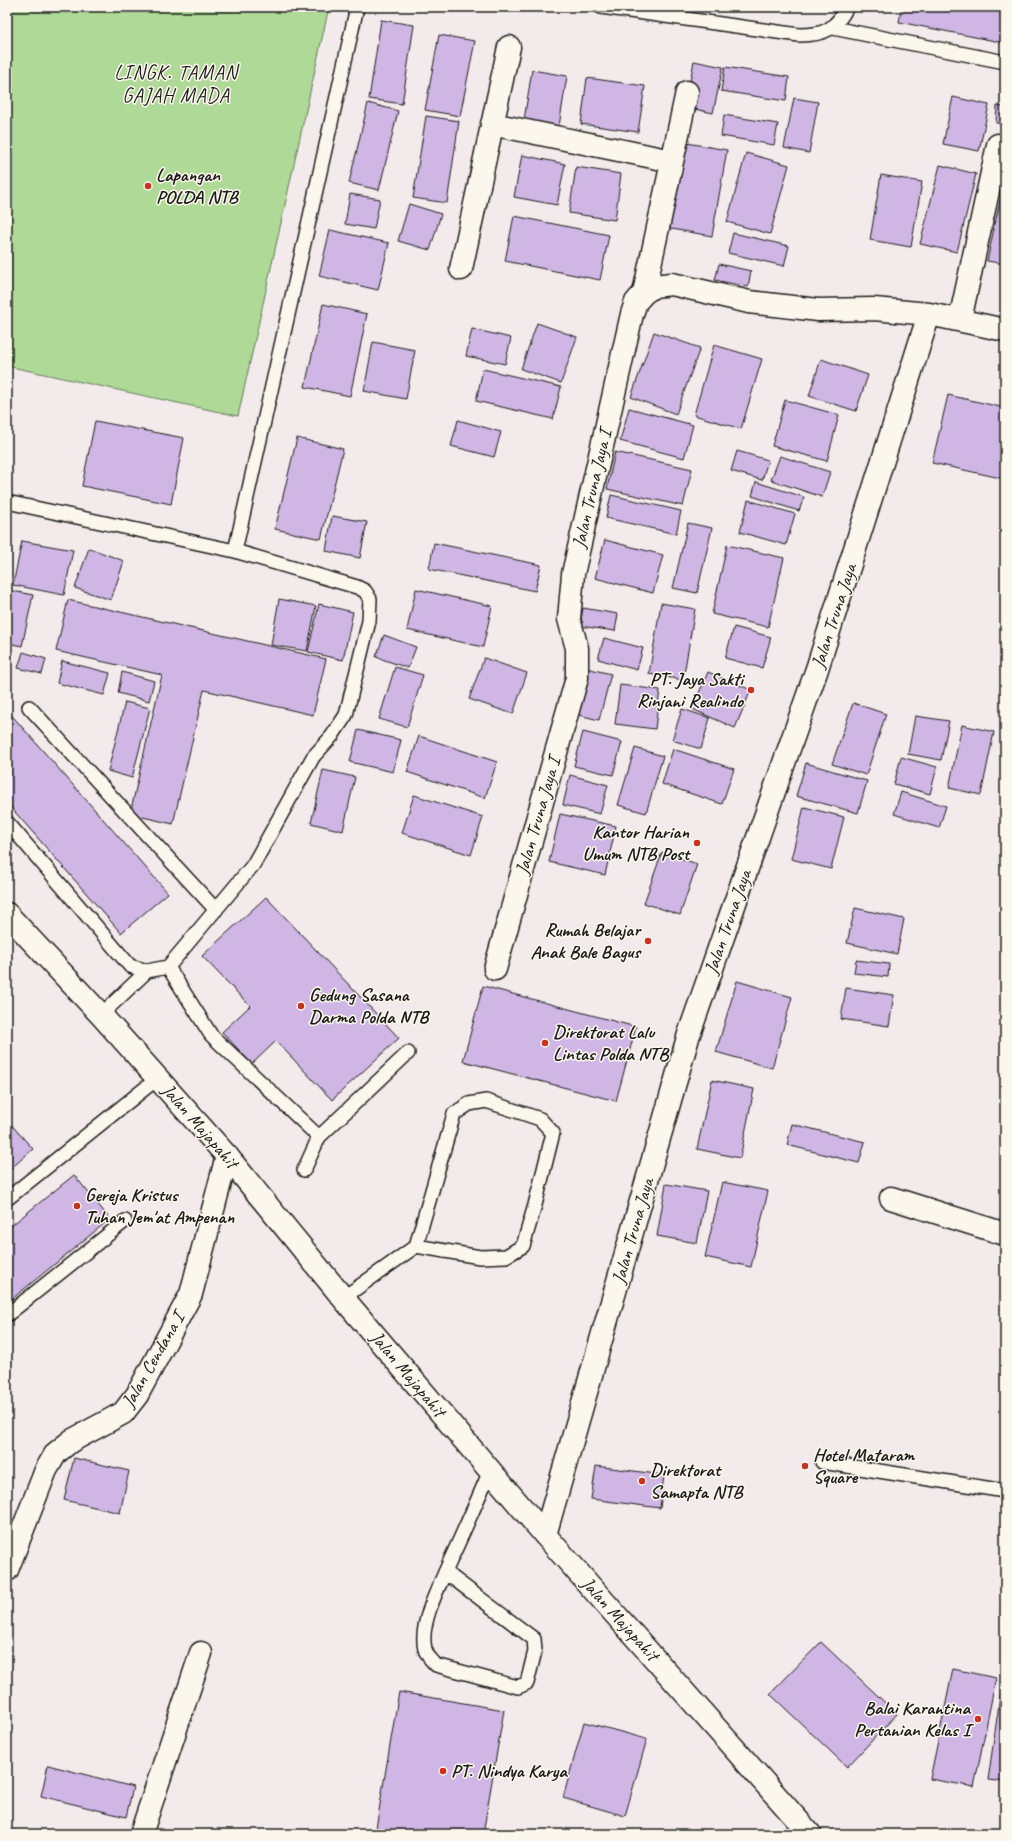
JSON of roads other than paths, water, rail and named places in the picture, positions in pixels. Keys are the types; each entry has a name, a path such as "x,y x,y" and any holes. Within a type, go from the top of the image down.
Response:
{"street":[{"path":"461,270 508,47"},
{"path":"644,293 687,92"},
{"path":"492,124 672,161"},
{"path":"960,320 998,145"},
{"path":"644,293 654,286 672,284 749,302 818,310 874,309 929,314 1005,330"},
{"name":"Jalan Truna Jaya I","path":"495,969 577,678 577,648 569,619 573,574 634,308 644,293"},
{"name":"Jalan Truna Jaya","path":"545,1535 689,1034 817,669 929,314"},
{"name":"Jalan Majapahit","path":"7,914 101,1015 227,1156 343,1298 545,1535 810,1834"},
{"name":"Jalan Cendana I","path":"7,1570 46,1470 56,1453 71,1441 123,1414 137,1395 191,1294 227,1156"},
{"path":"890,1198 1005,1234"},
{"path":"141,1834 201,1652"}],"lane":[{"path":"235,552 357,7"},
{"path":"601,7 799,35 820,33 833,28 841,19 847,7"},
{"path":"833,28 1005,62"},
{"path":"7,502 235,552 357,587 365,591 370,599 369,621 346,715 332,736 313,757 253,865 168,967 147,971 130,966 7,822"},
{"path":"29,707 216,910"},
{"path":"168,967 211,1035 319,1137"},
{"path":"101,1015 147,971"},
{"path":"304,1170 319,1137 408,1053"},
{"path":"7,1199 158,1078"},
{"path":"343,1298 416,1246 454,1114 469,1104 486,1101 540,1119 553,1134 523,1246 506,1256 480,1257 416,1246"},
{"path":"7,1315 126,1221"},
{"path":"822,1462 1005,1491"},
{"path":"445,1572 534,1639 535,1650 527,1683 518,1687 436,1665 425,1650 424,1631 431,1606 445,1572 490,1471"}],"place":[{"name":"Lapangan POLDA NTB","path":"148,186"},
{"name":"PT. Jaya Sakti Rinjani Realindo","path":"751,690"},
{"name":"Kantor Harian Umum NTB Post","path":"697,843"},
{"name":"Rumah Belajar Anak Bale Bagus","path":"648,941"},
{"name":"Gedung Sasana Darma Polda NTB","path":"301,1006"},
{"name":"Direktorat Lalu Lintas Polda NTB","path":"545,1043"},
{"name":"Gereja Kristus Tuhan Jem'at Ampenan","path":"77,1206"},
{"name":"Hotel Mataram Square","path":"805,1466"},
{"name":"Direktorat Samapta NTB","path":"642,1481"},
{"name":"Balai Karantina Pertanian Kelas I","path":"978,1719"},
{"name":"PT. Nindya Karya","path":"443,1771"}],"district":[{"name":"LINGK. TAMAN GAJAH MADA","path":"176,84"}]}
